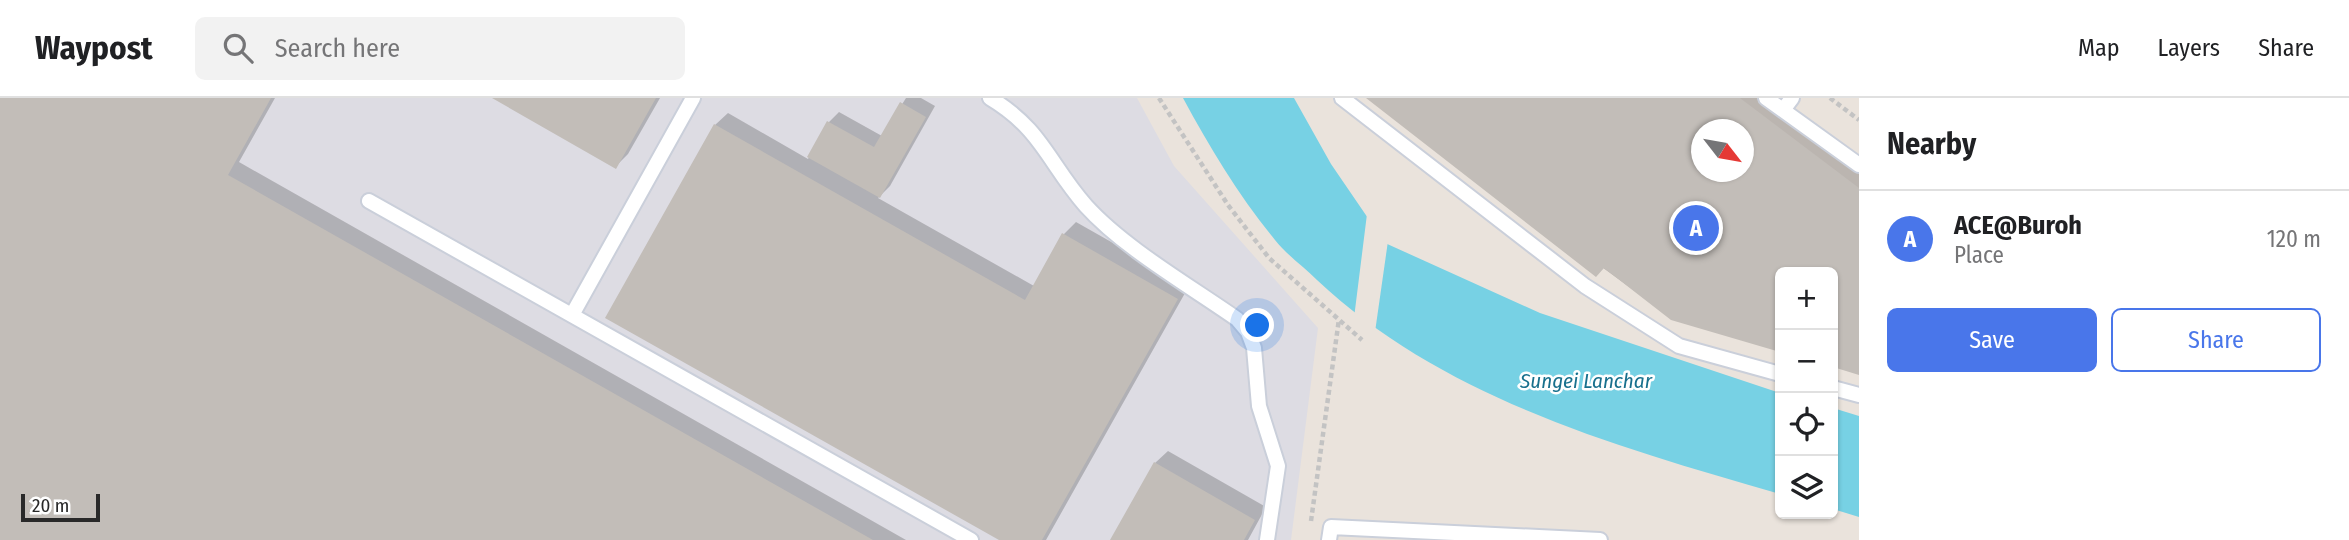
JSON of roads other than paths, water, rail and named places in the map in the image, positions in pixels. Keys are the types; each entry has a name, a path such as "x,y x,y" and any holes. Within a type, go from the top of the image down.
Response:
{"lane":[{"path":"572,315 694,98"},
{"path":"990,98 1027,125 1085,205 1108,227 1237,319 1248,332 1254,348 1259,406 1278,466 1267,540"},
{"path":"1342,98 1585,286 1679,346 1775,373"},
{"path":"1766,98 1859,165"},
{"path":"1783,110 1792,98"},
{"path":"369,201 971,540"},
{"path":"1838,389 1859,395"},
{"path":"1329,540 1331,527 1600,540"}],"water":[{"name":"Sungei Lanchar","path":"1183,98 1294,98 1331,164 1385,243 1540,313 1775,391 1775,492 1657,457 1535,414 1477,388 1420,357 1367,321 1280,245 1237,189"},
{"path":"1838,410 1859,416 1859,517 1838,511"}],"place":[{"name":"ACE@Buroh","path":"1696,228"}]}
